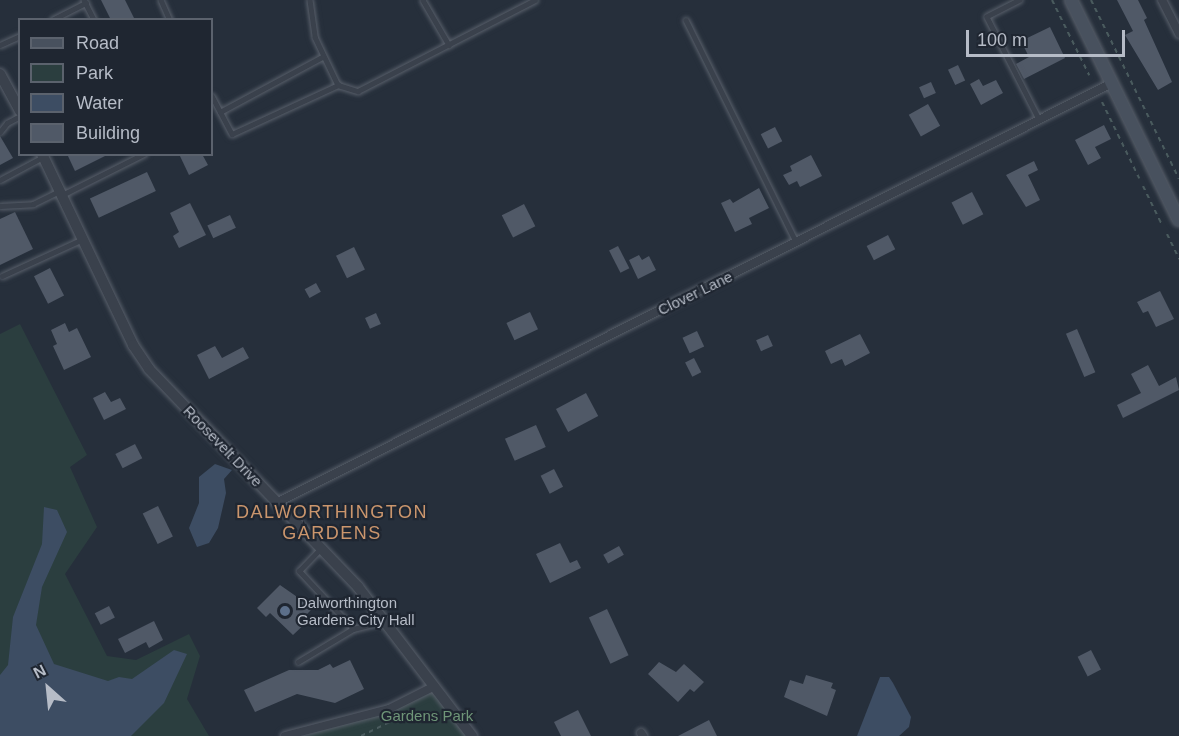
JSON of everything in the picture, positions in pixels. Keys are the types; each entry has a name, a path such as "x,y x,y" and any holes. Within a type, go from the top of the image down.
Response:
{"main road":[{"path":"1071,0 1179,220"}],"street":[{"path":"1162,0 1179,34"},
{"path":"1,79 18,108"},
{"name":"Clover Lane","path":"278,502 1112,83"},
{"name":"Roosevelt Drive","path":"43,156 133,345 149,369 321,548 384,621 472,736"},
{"path":"285,736 389,709 435,686"}],"lane":[{"path":"161,0 169,18"},
{"path":"310,0 315,37 322,57 338,85"},
{"path":"423,0 449,45"},
{"path":"213,98 232,134 338,85 358,91 536,0"},
{"path":"1020,0 987,17 1039,119"},
{"path":"55,18 85,1 93,18"},
{"path":"686,20 796,242"},
{"path":"0,45 18,37"},
{"path":"220,112 322,57"},
{"path":"0,132 7,123 18,117"},
{"path":"0,180 43,156"},
{"path":"0,206 33,204 140,156"},
{"path":"2,276 83,239"},
{"path":"321,548 299,571 352,629"},
{"path":"298,662 352,629 384,621"}],"path":[{"path":"1052,0 1089,75"},
{"path":"1091,0 1179,179"},
{"path":"1102,102 1139,178"},
{"path":"1143,186 1162,225"},
{"path":"1167,234 1179,259"},
{"path":"361,736 392,720 392,711"}],"green space":[{"path":"20,324 87,455 70,467 97,527 65,574 107,656 136,660 189,634 200,656 187,699 209,736 0,736 0,334"},
{"name":"Gardens Park","path":"434,691 468,736 304,736 392,711"}],"water":[{"path":"215,464 232,470 224,479 226,493 218,528 209,543 197,547 189,528 199,503 199,477"},
{"path":"44,507 57,510 67,532 42,587 36,625 54,664 108,681 119,677 132,679 174,650 187,654 164,703 131,736 0,736 0,675 8,665 13,617 42,544"},
{"path":"880,677 889,677 893,683 911,717 909,727 899,736 857,736"}],"building":[{"path":"101,0 125,0 134,18 110,18"},
{"path":"1117,0 1138,0 1147,18 1144,20 1172,82 1158,90 1125,35 1133,31"},
{"path":"1050,27 1065,58 1024,79 1016,64 1029,57 1021,41"},
{"path":"958,65 965,80 955,85 948,70"},
{"path":"979,79 983,86 996,80 1003,93 981,105 970,84"},
{"path":"931,82 936,93 924,98 919,87"},
{"path":"928,104 940,126 921,137 909,115"},
{"path":"1104,125 1111,139 1095,147 1101,158 1088,165 1075,140"},
{"path":"775,127 782,141 768,149 761,134"},
{"path":"0,136 13,158 0,165"},
{"path":"811,155 822,176 800,187 797,181 789,185 783,175 792,171 790,166"},
{"path":"68,156 105,156 75,171"},
{"path":"180,156 203,156 208,165 189,175"},
{"path":"1034,161 1038,170 1028,175 1040,200 1026,207 1006,175"},
{"path":"147,172 156,191 99,218 90,199"},
{"path":"759,188 769,208 749,218 752,224 735,232 721,203 730,199 733,203"},
{"path":"972,192 983,214 963,225 952,202"},
{"path":"190,203 206,235 179,248 173,236 179,232 170,213"},
{"path":"524,204 535,226 513,238 502,215"},
{"path":"15,212 33,249 0,265 0,219"},
{"path":"230,215 236,228 213,238 207,226"},
{"path":"888,235 895,249 874,260 867,246"},
{"path":"618,246 629,268 620,273 609,251"},
{"path":"354,247 365,269 347,278 336,256"},
{"path":"639,255 642,260 649,256 656,270 638,279 629,260"},
{"path":"50,268 64,296 48,304 34,276"},
{"path":"316,283 321,292 309,298 305,289"},
{"path":"1160,291 1174,319 1156,327 1148,311 1143,313 1137,302"},
{"path":"530,312 538,329 514,340 506,323"},
{"path":"376,313 381,324 370,329 365,318"},
{"path":"65,323 69,332 77,328 91,357 64,370 53,346 57,344 51,330"},
{"path":"1077,329 1095,372 1084,377 1066,334"},
{"path":"697,331 704,346 690,353 682,338"},
{"path":"860,334 870,353 845,366 842,359 831,364 825,351"},
{"path":"768,335 773,346 761,351 756,340"},
{"path":"215,346 222,358 243,347 249,358 209,379 197,355"},
{"path":"694,358 701,372 692,377 685,363"},
{"path":"1148,365 1159,386 1176,377 1179,390 1123,418 1117,405 1141,393 1131,374"},
{"path":"105,392 111,402 120,398 126,409 104,420 93,398"},
{"path":"586,393 598,416 568,432 556,409"},
{"path":"536,425 546,447 515,461 505,439"},
{"path":"135,444 142,458 123,468 115,454"},
{"path":"554,469 563,487 550,494 541,476"},
{"path":"158,506 173,537 158,544 143,513"},
{"path":"560,543 570,563 577,560 581,568 550,583 536,554"},
{"path":"619,546 624,555 608,563 603,555"},
{"name":"Dalworthington Gardens City Hall","path":"280,585 313,608 306,615 310,619 293,635 270,613 266,617 257,608"},
{"path":"109,606 115,618 101,625 95,613"},
{"path":"607,609 629,655 610,664 589,617"},
{"path":"154,621 163,640 149,648 146,642 125,653 118,639"},
{"path":"1091,650 1101,670 1088,676 1078,657"},
{"path":"350,660 364,689 335,703 297,694 255,712 244,690 289,670 318,670 330,664 333,668"},
{"path":"659,662 676,672 684,664 704,682 694,692 690,689 678,702 648,674"},
{"path":"806,675 833,683 831,688 836,690 827,716 784,697 790,680 803,684"},
{"path":"578,710 591,736 561,736 554,722"},
{"path":"709,720 717,736 678,736"}],"place":[{"name":"Dalworthington Gardens City Hall","path":"285,611"}],"district":[{"name":"DALWORTHINGTON GARDENS","path":"332,523"}]}
